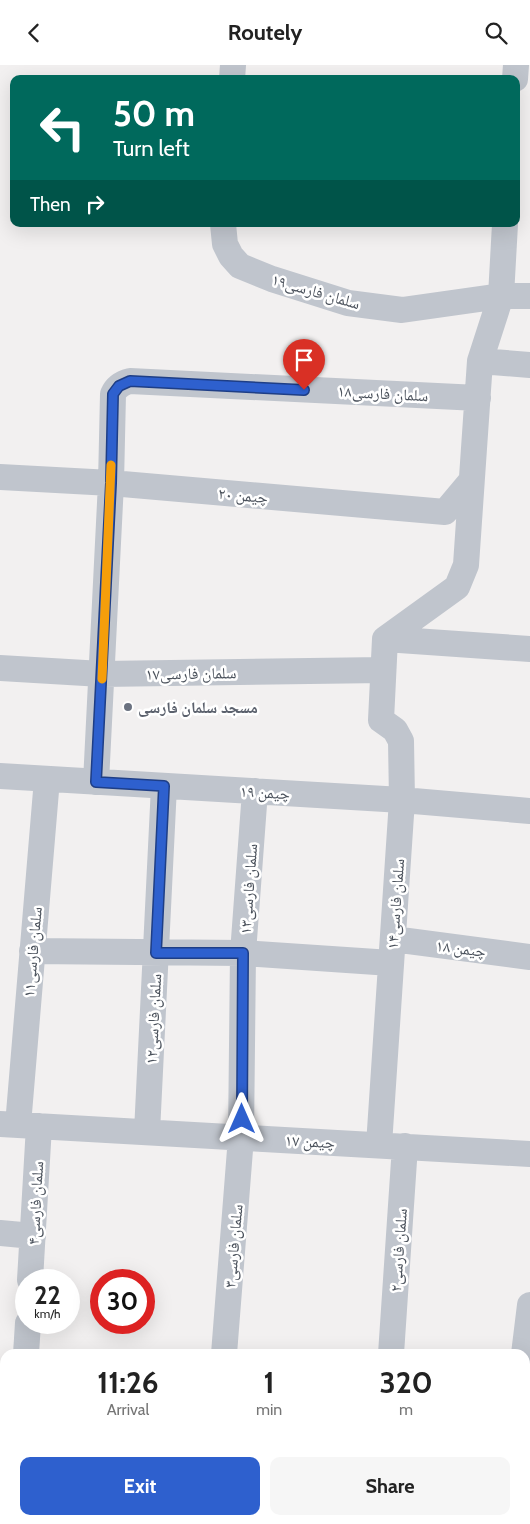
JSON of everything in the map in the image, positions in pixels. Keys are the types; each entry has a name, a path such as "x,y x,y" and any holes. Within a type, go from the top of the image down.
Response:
{"street":[{"name":"سلمان فارسی۱۹","path":"223,227 225,244 231,256 240,266 263,276 348,303 402,311 500,296 530,296"},
{"path":"385,639 457,587 466,565 480,361 500,296 505,227"},
{"path":"480,361 530,365"},
{"name":"سلمان فارسی۱۸","path":"111,483 113,394 119,386 130,381 478,398"},
{"name":"چیمن ۲۰","path":"0,477 111,483 445,512 471,481"},
{"path":"96,782 111,483"},
{"path":"385,639 530,649"},
{"name":"سلمان فارسی۱۴","path":"379,1145 402,800 400,741 395,730 381,720 385,639"},
{"name":"سلمان فارسی۱۷","path":"0,668 102,674 383,671"},
{"name":"چیمن ۱۹","path":"0,776 402,800 530,811"},
{"name":"سلمان فارسی۱۱","path":"19,1125 32,951 48,779"},
{"name":"سلمان فارسی۱۲","path":"147,1132 164,786"},
{"name":"سلمان فارسی۱۳","path":"241,1137 243,953 255,791"},
{"name":"چیمن ۱۸","path":"32,951 156,953 392,951 530,957"},
{"name":"چیمن ۱۷","path":"19,1125 530,1154"},
{"name":"سلمان فارسی۴","path":"19,1125 33,1236 31,1269"},
{"name":"سلمان فارسی۳","path":"224,1349 241,1137"},
{"name":"سلمان فارسی۲","path":"391,1349 405,1147"},
{"path":"0,1233 33,1236"},
{"path":"525,1349 530,1305"},
{"path":"26,1349 27,1334"}],"slow traffic":[{"path":"102,679 111,465"}],"place":[{"name":"مسجد سلمان فارسی","path":"128,707"}],"route":[{"path":"242,1119 243,953 156,953 164,786 96,782 111,483 113,394 119,386 130,381 304,390"}]}
